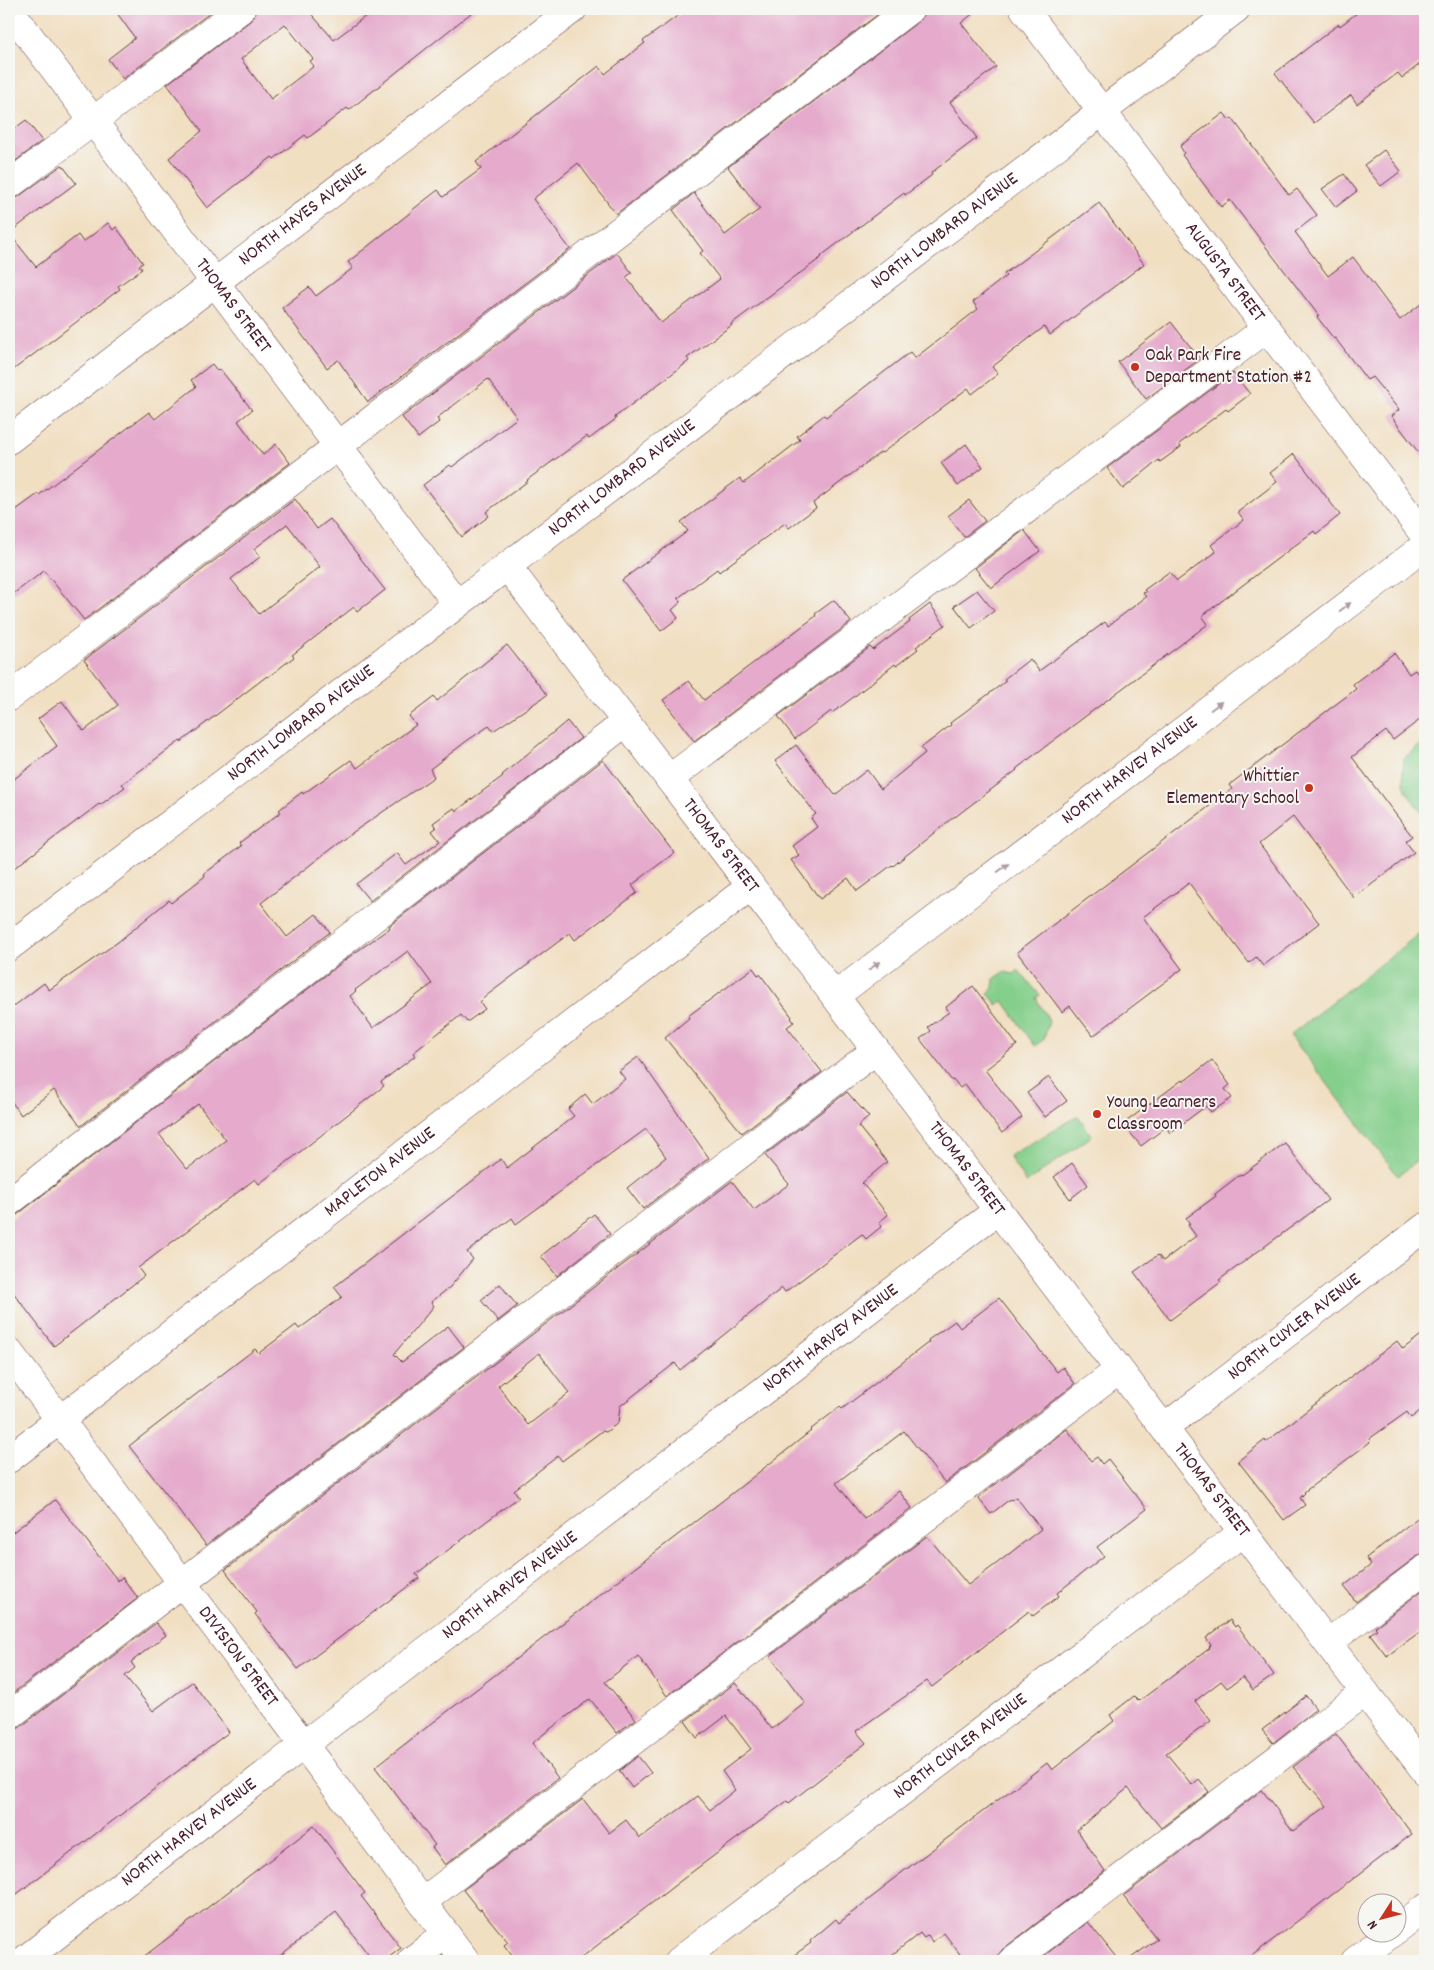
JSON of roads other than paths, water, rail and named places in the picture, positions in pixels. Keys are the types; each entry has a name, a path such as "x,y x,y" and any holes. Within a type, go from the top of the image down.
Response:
{"street":[{"name":"THOMAS STREET","path":"9,9 457,604"},
{"path":"9,185 241,9"},
{"name":"NORTH HAYES AVENUE","path":"9,440 573,9"},
{"path":"9,697 910,9"},
{"name":"AUGUSTA STREET","path":"1024,9 1425,536"},
{"name":"NORTH LOMBARD AVENUE","path":"9,947 1236,9"},
{"path":"669,778 1267,328"},
{"name":"NORTH HARVEY AVENUE","path":"835,996 1425,546"},
{"name":"THOMAS STREET","path":"507,566 1425,1772"},
{"path":"9,1202 626,722"},
{"name":"MAPLETON AVENUE","path":"9,1459 751,886"},
{"path":"9,1716 876,1050"},
{"name":"NORTH HARVEY AVENUE","path":"23,1961 998,1210"},
{"name":"NORTH CUYLER AVENUE","path":"1164,1428 1425,1227"},
{"name":"DIVISION STREET","path":"9,1352 466,1961"},
{"path":"422,1902 1119,1370"},
{"name":"NORTH CUYLER AVENUE","path":"679,1961 1243,1532"},
{"path":"1328,1643 1425,1569"},
{"path":"1012,1961 1365,1692"},
{"path":"1406,1922 1425,1908"},
{"path":"411,1961 446,1934"},
{"path":"1355,1961 1380,1942"}],"place":[{"name":"Oak Park Fire Department Station #2","path":"1135,367"},
{"name":"Whittier Elementary School","path":"1309,788"},
{"name":"Young Learners Classroom","path":"1097,1114"}]}
